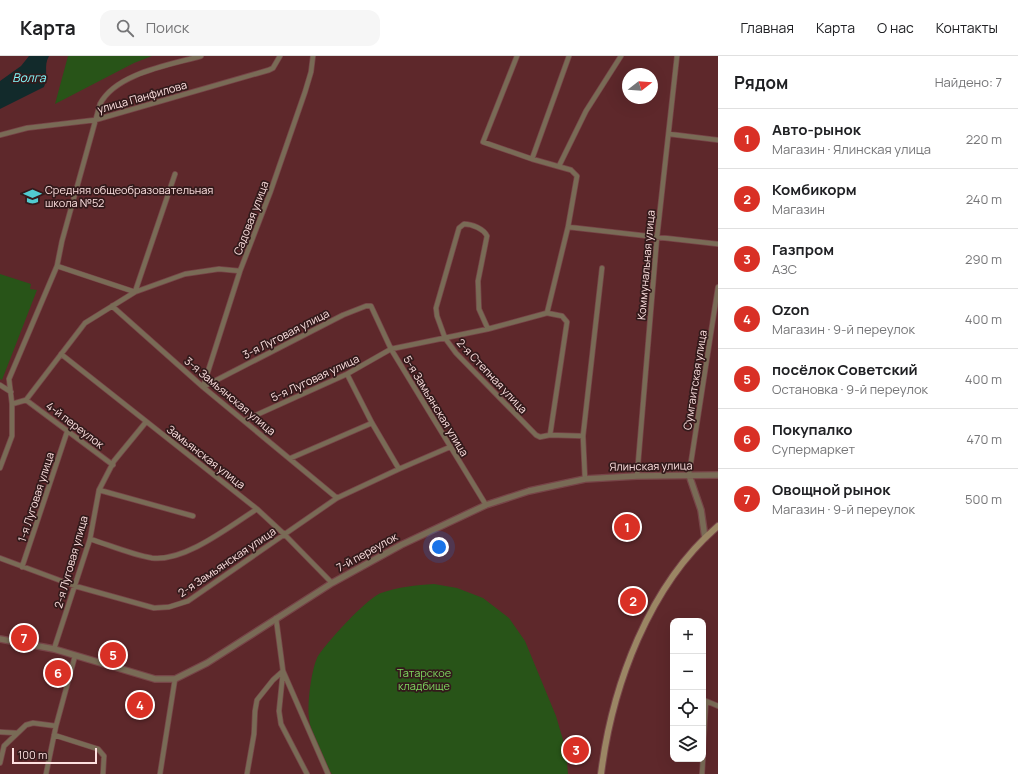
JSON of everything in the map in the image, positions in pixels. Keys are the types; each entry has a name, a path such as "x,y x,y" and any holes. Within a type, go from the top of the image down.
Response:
{"main road":[{"path":"601,774 610,720 634,647 647,621 677,571 705,538 718,526"}],"street":[{"path":"0,468 12,436 12,404 9,379 57,266 62,241 95,120 105,95 121,83 142,73 201,56"},
{"name":"улица Панфилова","path":"0,134 28,128 95,120 269,70 273,68 280,56"},
{"name":"Садовая улица","path":"203,387 240,271 306,92 313,56"},
{"path":"517,56 483,142 532,159 559,166 575,173 577,179 568,227 547,313 562,316 568,322 550,435"},
{"path":"532,159 570,56"},
{"path":"559,166 586,111 620,56"},
{"name":"Коммунальная улица","path":"637,476 657,237 677,56"},
{"path":"669,134 718,140"},
{"path":"135,292 175,174"},
{"name":"2-я Степная улица","path":"488,328 479,309 478,281 488,236 475,227 464,224 459,228 436,308 437,316 445,338 456,353 536,435 540,437 550,435 583,436"},
{"path":"568,227 718,244"},
{"path":"57,266 135,292"},
{"path":"585,479 583,436 602,268"},
{"path":"12,404 26,400 85,323 135,292 185,274 220,269 240,271"},
{"name":"Сумгаитская улица","path":"689,475 718,287"},
{"name":"3-я Замьянская улица","path":"112,306 203,387 291,458 337,498"},
{"name":"3-я Луговая улица","path":"203,387 343,315 367,306 372,306 376,312"},
{"name":"5-я Замьянская улица","path":"376,312 391,349 486,505"},
{"name":"5-я Луговая улица","path":"245,420 347,374 391,349 445,338 547,313"},
{"name":"Замьянская улица","path":"61,354 257,509 332,583"},
{"path":"347,374 372,423 399,468"},
{"path":"0,385 10,392"},
{"name":"4-й переулок","path":"26,400 113,465"},
{"name":"2-я Луговая улица","path":"54,649 90,539 99,490 113,465 146,422"},
{"path":"291,458 372,423"},
{"name":"1-я Луговая улица","path":"22,567 68,432"},
{"name":"2-я Замьянская улица","path":"0,558 75,586 154,608 178,605 188,602 337,498 399,468 450,447"},
{"path":"689,475 701,510 705,538"},
{"name":"Ялинская улица","path":"585,479 637,476 718,475"},
{"name":"7-й переулок","path":"175,679 207,663 332,583 401,545 486,505 529,491 585,479"},
{"path":"99,490 193,516"},
{"path":"90,539 151,558 164,558 199,545 257,509"},
{"path":"276,618 284,672 328,774"},
{"path":"0,639 54,649 155,679 175,679 160,774"},
{"path":"46,774 56,726 75,656"},
{"path":"247,774 254,734 257,700 273,680 284,672"},
{"path":"284,672 279,710 281,724 307,774"},
{"path":"704,726 706,701 718,706"},
{"path":"0,764 4,746 26,725 33,723 56,726"},
{"path":"0,732 17,732"},
{"path":"54,735 98,749 104,756 105,760 103,774"},
{"path":"702,774 703,762"}],"green space":[{"path":"68,56 152,56 134,63 55,104"},
{"path":"0,274 31,284 30,289 37,290 2,380 0,379"},
{"name":"Татарское кладбище","path":"434,584 457,588 483,598 509,618 525,641 556,716 566,750 568,774 332,774 330,772 314,739 309,718 310,688 317,658 346,622 366,603 381,593 400,588"}],"water":[{"name":"Волга","path":"29,56 49,56 46,64 46,79 44,87 0,109 0,81 21,66"}],"place":[{"name":"Средняя общеобразовательная школа №52","path":"32,196"},
{"name":"Авто-рынок","path":"627,527"},
{"name":"Комбикорм","path":"633,601"},
{"name":"Овощной рынок","path":"24,638"},
{"name":"посёлок Советский","path":"113,655"},
{"name":"Покупалко","path":"58,673"},
{"name":"Ozon","path":"140,705"},
{"name":"Газпром","path":"576,750"}]}
